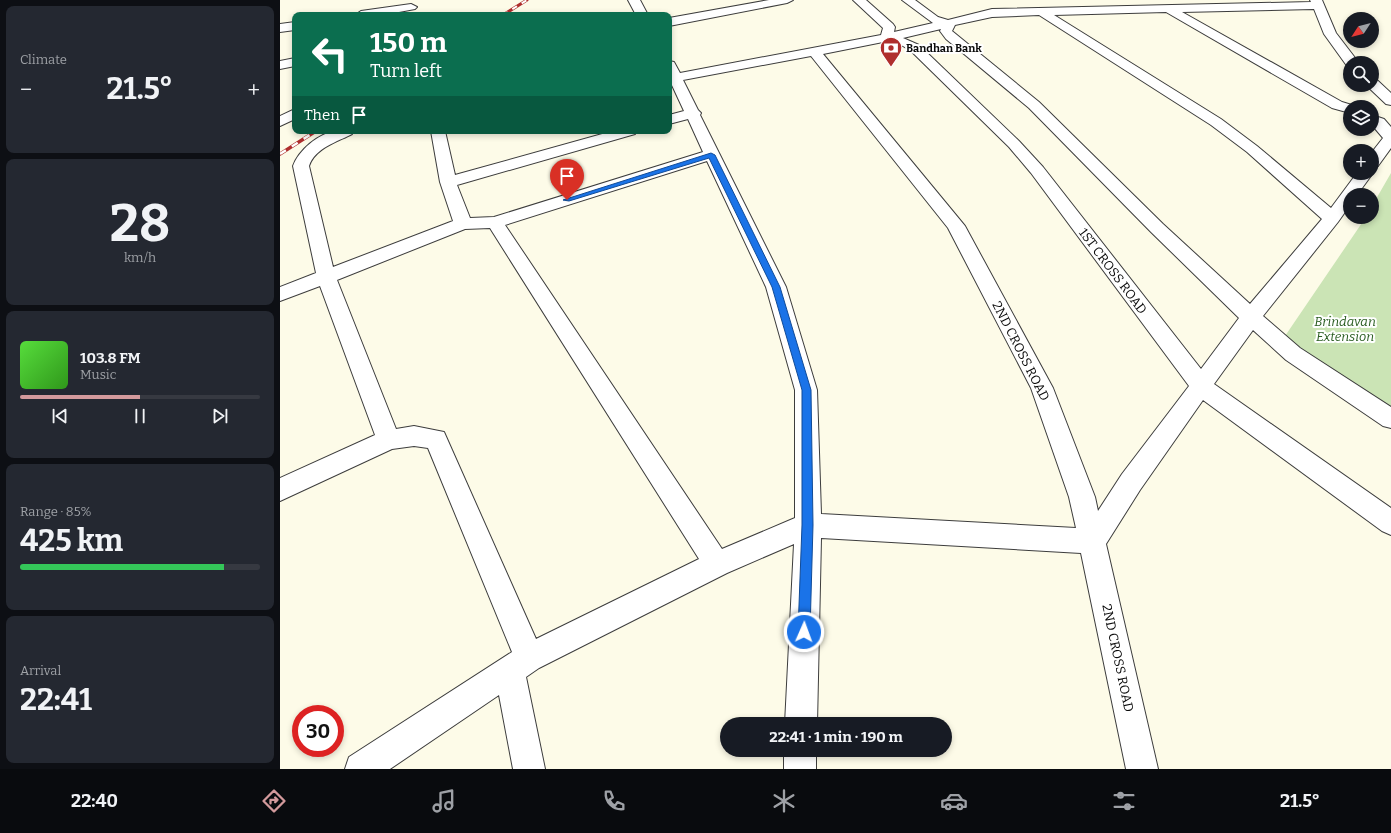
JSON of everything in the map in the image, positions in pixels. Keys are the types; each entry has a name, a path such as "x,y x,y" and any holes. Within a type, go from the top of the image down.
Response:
{"street":[{"path":"634,0 640,12"},
{"path":"672,21 787,0"},
{"path":"859,0 889,27 891,36"},
{"path":"912,3 929,0"},
{"path":"912,3 934,20 945,25"},
{"path":"672,74 814,51 945,25 992,13 1169,9 1317,3 1330,34 1347,56"},
{"path":"982,4 992,13"},
{"path":"380,12 411,7"},
{"path":"1169,9 1343,106"},
{"path":"1040,11 1216,122 1252,149 1332,218"},
{"path":"945,25 946,31 950,36 1034,105 1249,321 1293,354 1391,419"},
{"path":"280,28 292,26"},
{"name":"1ST CROSS ROAD","path":"891,36 916,48 1014,144 1037,170 1206,381 1391,523"},
{"name":"2ND CROSS ROAD","path":"814,51 956,226 1042,388 1082,497 1093,541 1142,769"},
{"path":"280,65 292,63"},
{"path":"672,76 694,113 711,155 776,287 806,390 808,525 801,717"},
{"path":"1379,90 1391,101"},
{"path":"672,119 694,113"},
{"path":"280,122 292,115"},
{"path":"1379,122 1386,129 1391,138 1379,154"},
{"path":"341,134 308,152 302,159 301,166 326,277 389,440"},
{"path":"439,134 448,182 463,224"},
{"path":"448,182 619,134"},
{"path":"280,294 463,224 495,222 711,155"},
{"path":"362,769 520,665 717,564 808,525 1093,541 1131,482 1249,321 1332,218 1360,180"},
{"path":"495,222 717,564"},
{"path":"280,490 389,440 414,436 436,439 520,665 529,769"},
{"path":"800,757 800,769"}],"green space":[{"name":"Brindavan Extension","path":"1391,173 1391,415 1283,339 1361,224 1379,224 1379,194"}],"railway":[{"path":"508,12 527,0"},
{"path":"280,154 311,134"}],"place":[{"name":"Bandhan Bank","path":"891,68"}],"route":[{"path":"567,200 711,155 776,287 806,390 808,525 804,632"}]}
